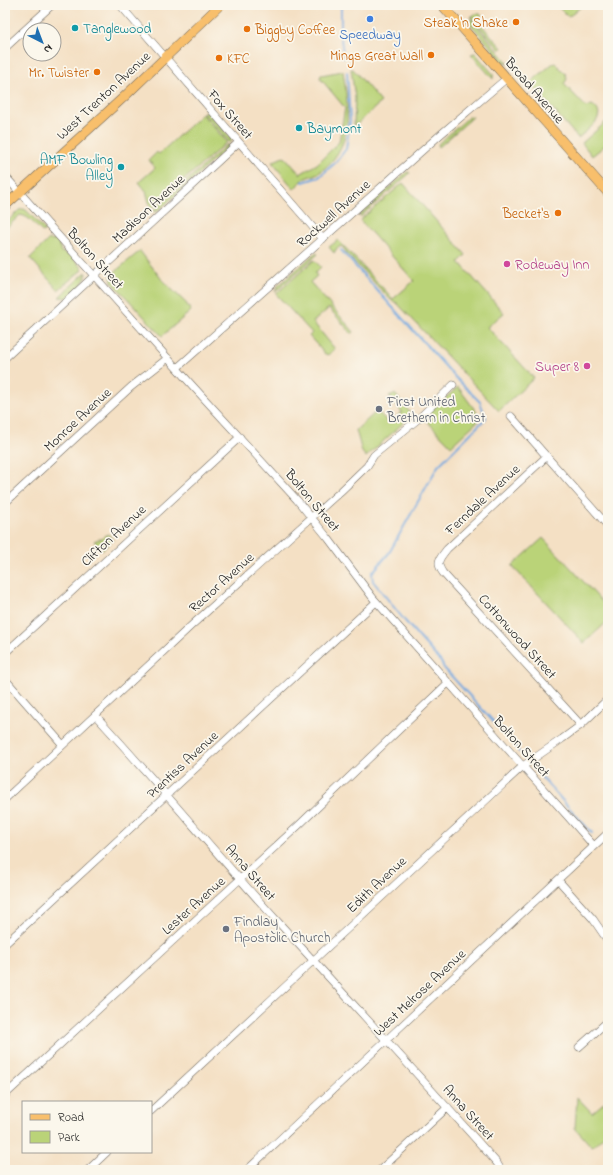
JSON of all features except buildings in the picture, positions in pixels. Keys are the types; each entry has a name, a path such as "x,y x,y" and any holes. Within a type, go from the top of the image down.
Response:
{"main road":[{"name":"West Trenton Avenue","path":"5,206 220,5"},
{"name":"Broad Avenue","path":"442,5 608,193"}],"street":[{"path":"5,48 52,5"},
{"name":"Fox Street","path":"120,5 323,239"},
{"name":"Rockwell Avenue","path":"177,368 507,78"},
{"name":"Madison Avenue","path":"5,358 239,142"},
{"name":"Bolton Street","path":"5,176 297,500 328,538 376,602 594,846"},
{"name":"Monroe Avenue","path":"5,503 131,387 168,358"},
{"name":"Rector Avenue","path":"5,799 312,518 367,466 374,455 417,420 453,385"},
{"path":"511,416 608,526"},
{"name":"Clifton Avenue","path":"5,653 240,437"},
{"name":"Ferndale Avenue","path":"439,563 440,557 447,549 547,456"},
{"name":"Cottonwood Street","path":"439,563 441,570 581,725"},
{"name":"Prentiss Avenue","path":"5,944 376,602"},
{"path":"5,679 63,745"},
{"name":"Lester Avenue","path":"5,1095 299,825 448,683"},
{"name":"Edith Avenue","path":"152,1110 523,766 581,725 608,699"},
{"name":"Anna Street","path":"95,715 240,879 448,1107 497,1163 501,1170"},
{"name":"West Melrose Avenue","path":"247,1170 608,833"},
{"path":"558,880 593,919 608,941"},
{"path":"580,1047 608,1021"},
{"path":"380,1170 448,1107"},
{"path":"88,1170 106,1153"}],"green space":[{"path":"556,5 583,5 571,15 567,16"},
{"path":"475,14 480,14 482,16 478,21 502,48 500,50 471,17"},
{"path":"471,19 509,64 504,63 469,22"},
{"path":"475,53 493,74 493,79 471,54"},
{"path":"555,63 566,74 567,79 564,84 586,107 592,105 597,109 599,114 595,123 578,138 530,83"},
{"path":"351,69 353,69 381,102 354,127 355,98"},
{"path":"343,71 347,123 345,136 341,147 334,159 324,169 319,173 302,180 294,189 272,162 283,157 286,158 300,174 317,164 339,142 345,108 320,78 321,75"},
{"path":"207,112 231,138 231,144 203,113"},
{"path":"202,114 227,142 151,209 146,191 139,182 155,168 149,160 157,152 159,154"},
{"path":"470,116 473,117 439,147 438,144"},
{"path":"608,120 608,143 592,156 582,143"},
{"path":"228,144 229,146 159,210 156,212 153,211"},
{"path":"407,172 410,173 360,217 359,215"},
{"path":"403,183 466,255 459,262 504,313 487,327 534,378 499,411 397,303 391,300 347,254 342,246 337,248 334,253 329,247 338,240 393,299 414,281 360,220"},
{"path":"24,209 45,230 43,232 29,219 20,215 5,229 5,224 19,210"},
{"path":"49,239 52,241 55,239 59,243 61,252 71,255 83,269 58,290 30,258"},
{"path":"140,251 163,281 186,303 191,311 162,336 112,282 111,275"},
{"path":"315,253 318,254 275,292 277,287"},
{"path":"314,260 321,267 315,273 317,276 310,282 354,332 352,334 329,308 313,322 335,349 328,355 325,354 309,336 312,333 276,294"},
{"path":"86,272 84,280 76,290 67,298 59,297"},
{"path":"458,387 481,418 451,446 423,417"},
{"path":"395,394 412,415 366,457 362,452 356,430 377,411 389,423 402,412 389,396"},
{"path":"108,534 113,540 102,550 94,541 101,539"},
{"path":"543,538 608,608 608,621 584,643 512,566"},
{"path":"577,1097 592,1113 608,1099 608,1132 592,1147 575,1128"}],"waterway":[{"path":"341,5 341,39 344,58"},
{"path":"303,182 319,177 335,163 346,149 350,121 347,72"},
{"path":"341,250 455,377 480,402 486,418 438,466 389,553 372,573 373,581 405,621 441,662 444,668 514,744 519,752"},
{"path":"534,769 592,833"},
{"path":"604,847 608,852"}],"place":[{"name":"Speedway","path":"370,19"},
{"name":"Steak 'n Shake","path":"516,22"},
{"name":"Tanglewood","path":"75,28"},
{"name":"Biggby Coffee","path":"247,29"},
{"name":"Mings Great Wall","path":"431,55"},
{"name":"KFC","path":"219,58"},
{"name":"Mr. Twister","path":"97,72"},
{"name":"Baymont","path":"299,128"},
{"name":"AMF Bowling Alley","path":"121,167"},
{"name":"Becket's","path":"558,213"},
{"name":"Rodeway Inn","path":"507,264"},
{"name":"Super 8","path":"587,366"},
{"name":"First United Brethern in Christ","path":"379,409"},
{"name":"Findlay Apostolic Church","path":"226,929"}]}
